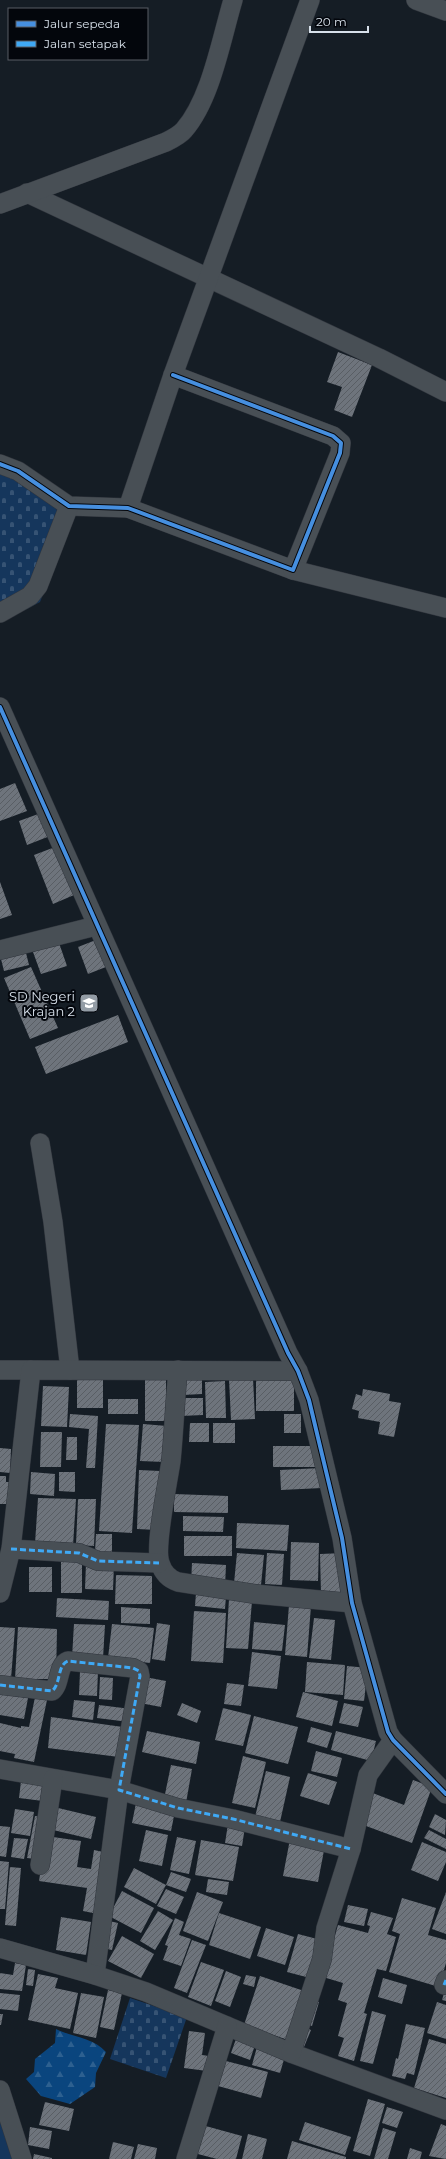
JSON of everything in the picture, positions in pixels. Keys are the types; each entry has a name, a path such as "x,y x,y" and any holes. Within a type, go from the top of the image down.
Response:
{"street":[{"path":"0,204 166,142 183,132 195,115 205,96 233,0"},
{"path":"128,508 173,375 310,0"},
{"path":"416,0 446,11"},
{"path":"27,193 379,358 446,392"},
{"path":"173,375 333,436 341,443 340,453 293,570"},
{"path":"0,464 18,471 70,506 128,508 293,570 446,608"},
{"path":"0,613 22,602 38,586 70,506"},
{"path":"0,707 96,926 285,1346 298,1371 309,1400 342,1538 352,1603 385,1725 392,1740 446,1794"},
{"path":"0,950 96,926"},
{"path":"40,1143 53,1222 70,1370"},
{"path":"0,1370 298,1371"},
{"path":"1,1584 11,1549 31,1370"},
{"path":"178,1370 171,1459 160,1537 159,1562 171,1580 255,1594 352,1603"},
{"path":"11,1549 79,1553 98,1561 159,1562"},
{"path":"0,1685 52,1691 56,1687 63,1665 68,1661 133,1668 139,1671 140,1676 119,1790 95,1975"},
{"path":"291,2053 322,1959 326,1928 351,1850 368,1776 392,1740"},
{"path":"0,1769 119,1790 178,1808 233,1819 351,1850"},
{"path":"40,1865 53,1779"},
{"path":"0,1948 95,1975 146,1992 291,2053 446,2110"},
{"path":"186,2159 227,2026"},
{"path":"0,2090 22,2159"}],"green space":[{"path":"0,466 59,498 57,558 40,602 25,610 0,619"},
{"path":"130,1998 187,2017 166,2078 110,2059"},
{"path":"56,2029 89,2041 101,2047 106,2052 96,2073 95,2087 70,2104 41,2096 26,2079 34,2072 35,2059 55,2043"},
{"path":"0,2106 17,2159 0,2159"}],"building":[{"path":"338,352 372,365 352,417 334,410 342,387 327,382"},
{"path":"15,783 27,811 0,821 0,789"},
{"path":"41,813 50,836 27,845 19,821"},
{"path":"55,847 74,895 53,904 34,855"},
{"path":"0,882 12,915 0,919"},
{"path":"101,938 111,965 88,974 78,947"},
{"path":"59,943 67,966 41,974 33,952"},
{"path":"26,953 29,965 4,971 1,959"},
{"path":"31,967 58,1028 30,1039 4,978"},
{"path":"118,1015 128,1042 46,1074 35,1047"},
{"path":"77,1377 103,1377 103,1408 77,1408"},
{"path":"256,1377 294,1377 294,1411 256,1411"},
{"path":"253,1378 255,1419 231,1420 229,1379"},
{"path":"202,1379 202,1394 183,1395 182,1380"},
{"path":"145,1380 166,1380 166,1421 145,1421"},
{"path":"225,1381 226,1418 206,1418 205,1382"},
{"path":"43,1386 69,1387 67,1427 41,1426"},
{"path":"363,1389 390,1394 389,1401 401,1403 394,1437 378,1434 380,1422 358,1418 359,1411 352,1409 356,1394 362,1396"},
{"path":"180,1398 203,1398 203,1415 181,1416"},
{"path":"108,1399 138,1399 138,1414 108,1414"},
{"path":"70,1414 98,1416 95,1468 86,1468 89,1429 69,1427"},
{"path":"284,1414 301,1414 301,1433 284,1433"},
{"path":"190,1423 209,1423 209,1442 189,1442"},
{"path":"213,1423 235,1423 235,1443 213,1443"},
{"path":"106,1424 139,1425 132,1533 99,1531"},
{"path":"143,1424 167,1426 164,1462 140,1461"},
{"path":"41,1432 62,1432 61,1467 40,1467"},
{"path":"67,1437 77,1437 77,1460 66,1460"},
{"path":"273,1446 317,1446 317,1467 273,1467"},
{"path":"0,1448 11,1449 10,1473 0,1472"},
{"path":"321,1468 322,1488 281,1490 280,1470"},
{"path":"139,1470 160,1471 157,1530 137,1529"},
{"path":"31,1472 55,1474 54,1496 30,1494"},
{"path":"59,1472 75,1472 75,1492 59,1491"},
{"path":"0,1476 6,1476 6,1482 9,1482 9,1504 0,1504"},
{"path":"174,1494 228,1496 228,1513 174,1512"},
{"path":"38,1498 76,1499 73,1546 35,1544"},
{"path":"78,1499 96,1499 94,1546 76,1545"},
{"path":"183,1516 224,1517 223,1532 183,1531"},
{"path":"237,1523 289,1525 287,1551 236,1548"},
{"path":"96,1534 112,1534 112,1552 95,1552"},
{"path":"184,1536 232,1536 232,1556 184,1556"},
{"path":"291,1542 319,1543 318,1581 290,1580"},
{"path":"237,1553 264,1555 261,1585 234,1583"},
{"path":"267,1553 284,1554 282,1585 265,1584"},
{"path":"344,1553 345,1594 321,1594 320,1554"},
{"path":"61,1558 82,1558 82,1593 61,1593"},
{"path":"86,1563 114,1564 113,1590 85,1589"},
{"path":"192,1563 226,1565 225,1586 191,1584"},
{"path":"29,1567 52,1567 52,1592 29,1592"},
{"path":"116,1575 152,1576 152,1604 115,1604"},
{"path":"196,1593 226,1596 225,1609 195,1606"},
{"path":"57,1598 109,1601 108,1620 56,1617"},
{"path":"229,1599 252,1601 248,1649 226,1648"},
{"path":"289,1605 311,1606 307,1657 285,1655"},
{"path":"121,1607 150,1609 150,1624 121,1623"},
{"path":"194,1611 226,1613 223,1663 191,1661"},
{"path":"314,1618 335,1620 331,1660 309,1658"},
{"path":"254,1622 285,1625 282,1651 252,1649"},
{"path":"157,1623 170,1625 165,1661 152,1659"},
{"path":"74,1624 105,1625 103,1658 72,1657"},
{"path":"112,1624 154,1628 150,1663 108,1658"},
{"path":"0,1627 15,1628 11,1679 0,1678"},
{"path":"18,1627 57,1629 56,1679 15,1679"},
{"path":"252,1652 281,1656 277,1689 248,1686"},
{"path":"307,1662 345,1665 343,1695 305,1692"},
{"path":"347,1666 368,1668 364,1701 344,1699"},
{"path":"80,1671 98,1671 97,1696 79,1695"},
{"path":"100,1677 113,1678 112,1700 99,1699"},
{"path":"145,1677 166,1681 161,1707 140,1703"},
{"path":"227,1683 244,1685 241,1706 224,1704"},
{"path":"303,1692 338,1701 332,1726 296,1717"},
{"path":"0,1694 28,1698 24,1719 0,1715"},
{"path":"35,1697 47,1700 34,1762 14,1758 15,1754 0,1751 0,1723 21,1728 21,1726 29,1727"},
{"path":"74,1700 95,1702 93,1720 72,1717"},
{"path":"182,1703 201,1711 197,1723 177,1715"},
{"path":"344,1703 363,1707 358,1727 339,1723"},
{"path":"99,1705 131,1709 129,1722 97,1718"},
{"path":"223,1708 251,1715 243,1746 215,1740"},
{"path":"254,1716 298,1727 288,1764 245,1753"},
{"path":"51,1717 123,1727 119,1757 48,1748"},
{"path":"311,1727 332,1733 327,1748 307,1742"},
{"path":"147,1731 200,1742 196,1764 142,1752"},
{"path":"336,1731 376,1741 371,1761 331,1750"},
{"path":"316,1751 342,1758 337,1777 311,1771"},
{"path":"243,1756 266,1762 255,1808 232,1803"},
{"path":"171,1765 192,1769 186,1803 164,1799"},
{"path":"266,1771 290,1777 280,1822 255,1817"},
{"path":"308,1773 337,1782 329,1805 300,1796"},
{"path":"413,1780 432,1787 412,1843 358,1823 370,1792 404,1805"},
{"path":"21,1781 46,1784 43,1801 19,1798"},
{"path":"136,1803 175,1811 171,1831 132,1823"},
{"path":"54,1807 96,1817 91,1839 49,1829"},
{"path":"15,1809 34,1812 30,1836 11,1833"},
{"path":"435,1814 446,1820 445,1835 429,1827"},
{"path":"35,1816 44,1817 36,1859 27,1858"},
{"path":"228,1824 245,1827 242,1846 225,1843"},
{"path":"0,1826 10,1827 6,1857 0,1856"},
{"path":"146,1830 168,1835 162,1866 139,1861"},
{"path":"429,1830 446,1839 446,1849 424,1838"},
{"path":"46,1836 81,1841 77,1867 91,1869 94,1850 108,1853 98,1914 83,1911 87,1888 39,1881"},
{"path":"177,1837 196,1841 189,1874 170,1870"},
{"path":"14,1838 28,1839 24,1859 11,1857"},
{"path":"290,1839 325,1845 318,1882 283,1876"},
{"path":"201,1840 239,1847 233,1881 195,1875"},
{"path":"422,1842 446,1852 446,1862 438,1881 411,1870"},
{"path":"0,1861 9,1862 5,1909 0,1909"},
{"path":"10,1867 21,1868 16,1926 5,1925"},
{"path":"134,1868 166,1885 156,1904 124,1887"},
{"path":"171,1872 191,1879 186,1892 166,1885"},
{"path":"208,1879 229,1882 227,1895 206,1892"},
{"path":"166,1889 184,1897 176,1914 157,1906"},
{"path":"122,1891 154,1908 141,1933 109,1916"},
{"path":"197,1892 223,1902 208,1941 183,1931"},
{"path":"446,1892 446,1934 432,1929"},
{"path":"402,1898 436,1908 428,1935 446,1940 446,1963 439,1987 389,1972 400,1934 392,1931"},
{"path":"348,1905 368,1909 364,1926 344,1922"},
{"path":"158,1911 173,1920 155,1950 140,1941"},
{"path":"371,1912 393,1918 387,1934 396,1937 386,1971 377,1969 364,2013 367,2014 354,2061 338,2056 344,2038 338,2036 347,2003 338,2000 343,1983 323,1977 338,1925 368,1933 370,1926 367,1925"},
{"path":"219,1913 261,1927 250,1959 209,1945"},
{"path":"61,1917 91,1922 86,1955 56,1950"},
{"path":"175,1918 184,1922 179,1935 191,1939 181,1966 163,1960 168,1946 165,1945"},
{"path":"105,1920 118,1923 112,1950 98,1947"},
{"path":"266,1928 294,1937 285,1965 257,1956"},
{"path":"298,1934 321,1940 310,1978 287,1972"},
{"path":"122,1936 154,1954 141,1978 108,1961"},
{"path":"192,1940 206,1945 187,1993 174,1988"},
{"path":"201,1962 224,1970 211,2006 188,1997"},
{"path":"15,1963 26,1965 22,1991 0,1989 0,1973 13,1975"},
{"path":"28,1969 35,1970 33,1986 26,1985"},
{"path":"226,1971 241,1977 230,2007 215,2001"},
{"path":"38,1974 58,1978 55,1988 78,1993 70,2029 28,2020"},
{"path":"246,1975 256,1977 254,1987 243,1984"},
{"path":"260,1976 304,1991 288,2040 244,2025"},
{"path":"383,1978 407,1985 402,2004 378,1997"},
{"path":"446,1986 446,2001 442,2000"},
{"path":"108,1990 122,1993 114,2030 100,2027"},
{"path":"0,1993 20,1995 18,2011 0,2009"},
{"path":"81,1993 104,1997 96,2038 73,2033"},
{"path":"311,2000 319,2002 312,2026 303,2023"},
{"path":"437,2002 446,2005 446,2039 427,2033"},
{"path":"372,2011 386,2015 373,2064 360,2061"},
{"path":"0,2014 3,2014 1,2025 0,2025"},
{"path":"406,2024 425,2028 414,2075 407,2073 405,2079 392,2076 396,2058 398,2059"},
{"path":"304,2027 311,2030 304,2047 296,2044"},
{"path":"189,2031 205,2033 202,2055 209,2056 207,2071 184,2068"},
{"path":"236,2039 255,2045 250,2060 231,2053"},
{"path":"429,2039 446,2044 446,2098 414,2088"},
{"path":"257,2047 285,2056 280,2073 252,2065"},
{"path":"226,2061 268,2072 261,2098 218,2086"},
{"path":"368,2099 385,2104 370,2156 353,2151"},
{"path":"45,2102 74,2109 69,2131 39,2125"},
{"path":"387,2107 403,2112 397,2128 382,2123"},
{"path":"305,2122 351,2137 345,2155 299,2140"},
{"path":"441,2124 446,2126 446,2159 429,2156"},
{"path":"202,2125 242,2136 236,2159 217,2159 194,2153"},
{"path":"30,2127 52,2131 49,2149 28,2145"},
{"path":"383,2128 396,2132 388,2159 374,2159"},
{"path":"248,2134 267,2139 262,2159 242,2159"},
{"path":"292,2141 346,2157 346,2159 287,2159"},
{"path":"113,2142 134,2147 131,2159 109,2159"},
{"path":"138,2144 157,2148 155,2159 134,2159"},
{"path":"410,2148 422,2152 420,2159 407,2159"},
{"path":"34,2154 52,2158 52,2159 33,2159"}],"marked path":[{"path":"11,1549 79,1553 98,1561 159,1563"},
{"path":"0,1685 52,1691 57,1684 62,1666 68,1661 133,1668 139,1671 140,1676 119,1790 178,1808 233,1819 351,1849"},
{"path":"444,1985 446,1980"}],"cycle path":[{"path":"0,464 18,471 69,506 128,508 293,570 340,453 341,443 333,436 173,375"},
{"path":"0,707 288,1353 298,1371 309,1400 342,1538 352,1603 388,1732 393,1740 446,1794"}],"place":[{"name":"SD Negeri Krajan 2","path":"89,1003"}]}
